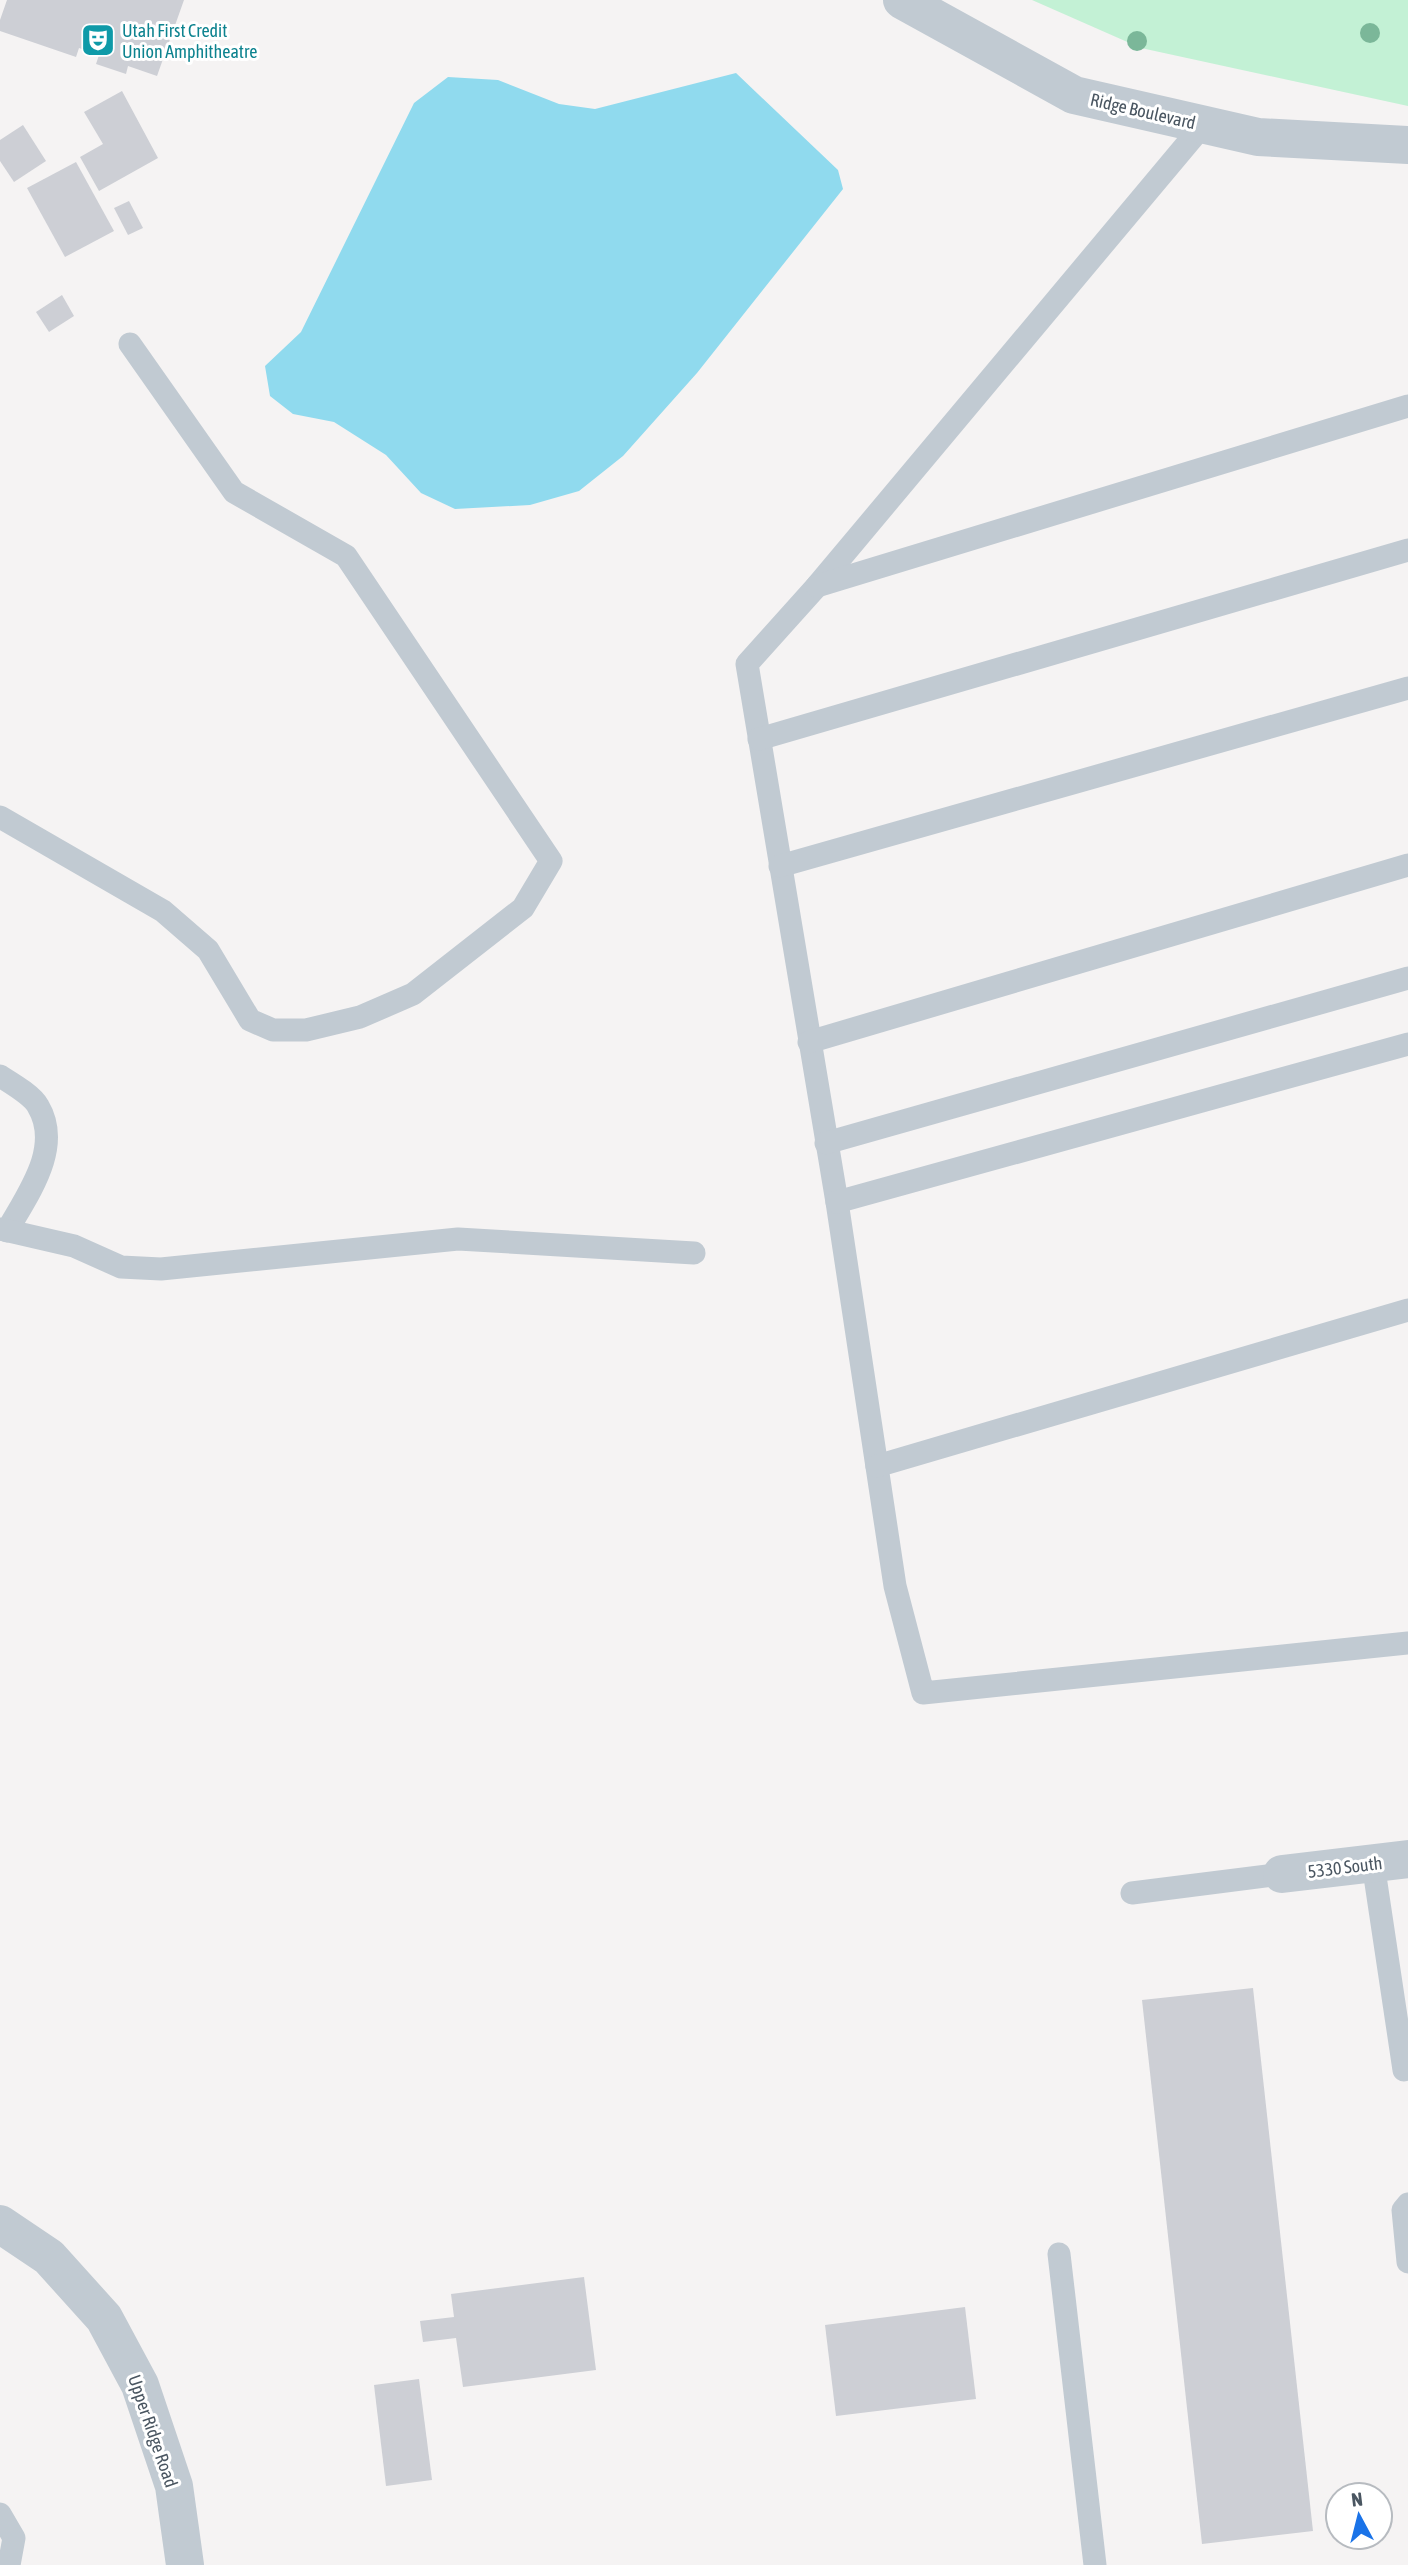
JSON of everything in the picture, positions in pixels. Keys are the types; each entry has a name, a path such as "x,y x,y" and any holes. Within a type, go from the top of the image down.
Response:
{"street":[{"name":"Ridge Boulevard","path":"902,0 1074,95 1258,137 1408,145"},
{"name":"5330 South","path":"1282,1874 1390,1861"},
{"name":"Upper Ridge Road","path":"0,2224 49,2257 104,2318 140,2385 174,2486 185,2565"}],"lane":[{"path":"1203,125 817,586 747,664 837,1202 895,1586 923,1693 1408,1643"},
{"path":"0,817 163,911 208,950 250,1020 273,1030 306,1030 360,1017 413,993 523,908 551,861 346,556 234,492 130,344"},
{"path":"817,586 1408,406"},
{"path":"759,739 1408,550"},
{"path":"780,866 1408,688"},
{"path":"809,1042 1408,865"},
{"path":"826,1143 1408,978"},
{"path":"837,1202 1408,1044"},
{"path":"0,1076 38,1105 47,1139 40,1172 3,1230 74,1246 121,1266 161,1269 458,1238 694,1253"},
{"path":"877,1466 1408,1310"},
{"path":"1390,1861 1404,2070"},
{"path":"1132,1894 1282,1874"},
{"path":"1408,2204 1403,2210 1403,2227 1408,2262"},
{"path":"1059,2254 1095,2565"},
{"path":"0,2514 14,2538 9,2565"}],"green space":[{"path":"1032,0 1408,0 1408,106 1141,48"}],"water":[{"path":"736,73 838,170 843,189 697,373 623,456 579,491 530,505 455,509 421,493 386,455 334,422 293,414 270,396 265,366 301,332 414,103 448,77 498,80 559,104 595,109"}],"building":[{"name":"Utah First Credit Union Amphitheatre","path":"7,0 184,0 157,76 128,66 126,74 96,64 99,55 79,48 76,57 0,31 0,20"},
{"path":"122,91 158,158 99,191 80,157 103,144 84,112"},
{"path":"23,125 46,161 14,182 0,161 0,140"},
{"path":"76,162 114,231 65,257 27,188"},
{"path":"129,201 143,228 128,235 114,208"},
{"path":"62,295 74,316 49,332 36,312"},
{"path":"1253,1988 1313,2531 1202,2544 1142,2000"},
{"path":"584,2277 596,2370 463,2387 456,2338 423,2342 420,2321 454,2317 451,2294"},
{"path":"965,2307 976,2399 836,2416 825,2325"},
{"path":"419,2379 432,2480 386,2486 374,2385"}],"place":[{"name":"Utah First Credit Union Amphitheatre","path":"98,40"}]}
